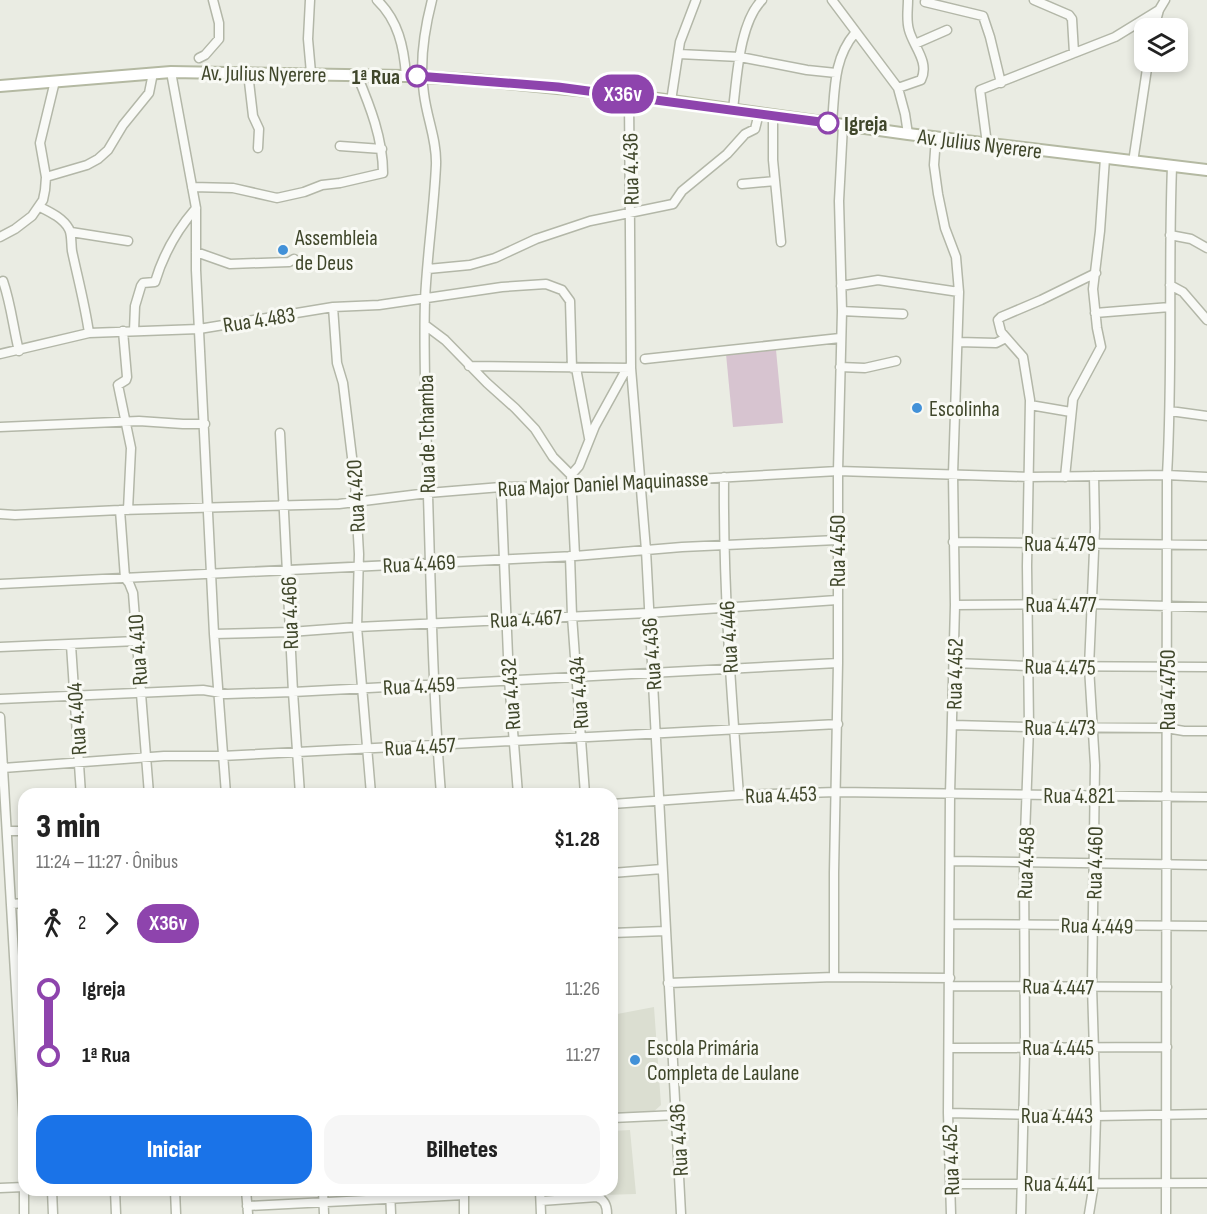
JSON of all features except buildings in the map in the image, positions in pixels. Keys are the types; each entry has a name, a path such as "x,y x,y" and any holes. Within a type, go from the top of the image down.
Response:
{"main road":[{"name":"Av. Julius Nyerere","path":"0,86 171,72 422,76 629,95 908,134 1207,170"}],"street":[{"path":"199,58 205,55 219,39 219,23 213,0"},
{"path":"310,0 308,39 311,74"},
{"path":"377,0 386,9 396,27 403,49 406,76"},
{"name":"Rua de Tchamba","path":"432,0 424,34 422,76 425,102 436,151 425,325 431,624 441,788"},
{"path":"671,101 685,24 696,0"},
{"path":"733,109 740,57 753,13 762,0"},
{"path":"832,0 898,88 908,134"},
{"path":"898,88 915,84 922,78 922,62 908,28 908,0"},
{"path":"1035,0 1069,15 1072,19 1074,53"},
{"path":"1157,18 1166,0"},
{"path":"925,2 984,17 1001,83"},
{"path":"987,144 979,90 1114,37 1159,10"},
{"path":"915,44 947,30"},
{"name":"Rua 4.450","path":"834,977 838,724 837,540 842,311 836,73 843,49 855,33"},
{"path":"679,54 740,57 807,70 836,73"},
{"path":"171,72 196,208 199,329 214,634 225,788"},
{"path":"1133,162 1146,72"},
{"path":"46,177 87,165 108,150 123,125 148,93 153,73"},
{"path":"248,73 253,116 259,129 258,147"},
{"path":"192,187 233,188 270,197 287,197 322,185 383,173 382,149 357,75"},
{"path":"0,237 23,224 39,207 45,190 46,177 40,143 55,81"},
{"name":"Rua 4.436","path":"629,95 631,212 629,368 646,550 681,1214"},
{"path":"429,269 460,267 495,258 536,238 590,221 673,204 682,192 726,154 745,134 755,129 759,113"},
{"path":"773,115 772,136 781,242"},
{"name":"Rua 4.452","path":"936,137 934,165 938,194 945,228 956,257 959,292 952,474 955,605 948,1113 952,1184 951,1214"},
{"path":"340,146 382,149"},
{"path":"1065,477 1073,399 1101,347 1093,289 1105,158"},
{"name":"Rua 4.4750","path":"1166,1214 1167,475 1170,411 1172,167"},
{"path":"741,184 775,181"},
{"path":"39,207 56,216 70,232 84,300 88,333"},
{"path":"134,331 135,306 141,286 143,283 155,282 161,263 176,235 196,208"},
{"path":"70,232 128,241"},
{"path":"1170,234 1191,239 1207,249"},
{"path":"196,252 230,264 289,262 294,259"},
{"path":"958,342 996,343 1006,338 999,325 1001,316 1041,300 1096,273"},
{"path":"841,286 878,279 959,292"},
{"path":"3,281 11,304 14,334 19,351"},
{"name":"Rua 4.483","path":"0,354 88,333 199,329 333,307 379,305 519,285 546,284 562,290 570,301 574,368"},
{"path":"1170,285 1183,292 1207,320"},
{"name":"Rua 4.420","path":"333,307 337,363 343,383 353,453 358,567 357,627 371,788"},
{"path":"1095,313 1170,307"},
{"path":"842,311 903,314"},
{"path":"425,325 445,340 535,429 553,457 571,475 579,466 603,409 629,368"},
{"name":"Rua 4.410","path":"123,331 127,377 118,385 130,448 124,510 124,578 133,593 149,788"},
{"path":"645,359 840,338"},
{"name":"Rua 4.458","path":"1006,338 1023,357 1030,405 1029,728 1023,925 1025,1047 1022,1214"},
{"path":"840,367 865,368 896,361"},
{"path":"469,366 629,368"},
{"path":"574,368 589,438"},
{"path":"1030,405 1071,412"},
{"path":"1170,411 1207,416"},
{"path":"0,427 124,422 205,423"},
{"name":"Rua 4.466","path":"280,433 292,692 300,788"},
{"name":"Rua Major Daniel Maquinasse","path":"0,514 282,507 356,503 428,493 501,487 641,483 838,471 1030,477 1167,475 1207,477"},
{"name":"Rua 4.434","path":"571,475 572,616 585,788"},
{"name":"Rua 4.460","path":"1089,1214 1094,1183 1096,1116 1092,986 1095,795 1089,667 1094,476"},
{"name":"Rua 4.446","path":"724,477 723,545 729,667 739,795"},
{"name":"Rua 4.432","path":"501,487 509,680 517,788"},
{"name":"Rua 4.469","path":"0,584 573,556 723,545 837,540"},
{"name":"Rua 4.479","path":"953,542 1207,545"},
{"name":"Rua 4.467","path":"214,634 648,613 837,600"},
{"name":"Rua 4.477","path":"955,605 1092,604 1207,608"},
{"path":"0,647 137,641"},
{"name":"Rua 4.404","path":"71,645 81,788"},
{"name":"Rua 4.459","path":"0,699 203,690 218,693 292,692 838,663"},
{"name":"Rua 4.475","path":"954,663 1089,667 1207,667"},
{"path":"0,717 12,904 18,948"},
{"name":"Rua 4.457","path":"3,768 148,758 838,724"},
{"name":"Rua 4.473","path":"953,725 1029,728 1166,728 1207,731"},
{"name":"Rua 4.453","path":"618,804 739,795 837,792 951,794"},
{"name":"Rua 4.821","path":"951,794 1207,797"},
{"path":"8,831 18,831"},
{"path":"951,861 1207,865"},
{"path":"618,873 662,870"},
{"path":"12,904 18,904"},
{"name":"Rua 4.449","path":"951,924 1207,926"},
{"path":"618,933 665,931"},
{"name":"Rua 4.447","path":"668,983 834,977 1023,985 1167,987"},
{"name":"Rua 4.445","path":"949,1048 1167,1047"},
{"name":"Rua 4.443","path":"948,1113 1096,1116 1207,1114"},
{"path":"618,1118 677,1115"},
{"name":"Rua 4.441","path":"952,1184 1207,1183"},
{"path":"0,1188 18,1187"},
{"path":"24,1196 24,1214"},
{"path":"52,1196 53,1214"},
{"path":"115,1196 116,1214"},
{"path":"175,1196 176,1214"},
{"path":"323,1196 324,1214"},
{"path":"247,1210 375,1196"},
{"path":"390,1196 392,1214"},
{"path":"464,1196 464,1214"},
{"path":"540,1196 541,1214"},
{"path":"540,1201 594,1197 601,1199 607,1210"}],"shaded area":[{"path":"776,350 783,423 733,427 726,354"},
{"name":"Escola Primária Completa de Laulane","path":"654,1007 661,1105 652,1113 618,1114 618,1014"},
{"path":"630,1130 636,1194 618,1195 618,1131"}],"bus line":[{"name":"X36v","path":"417,76 629,95 828,123"}],"place":[{"name":"1ª Rua","path":"417,76"},
{"name":"Igreja","path":"828,123"},
{"name":"Assembleia de Deus","path":"283,250"},
{"name":"Escolinha","path":"917,408"},
{"name":"Escola Primária Completa de Laulane","path":"635,1060"}]}
